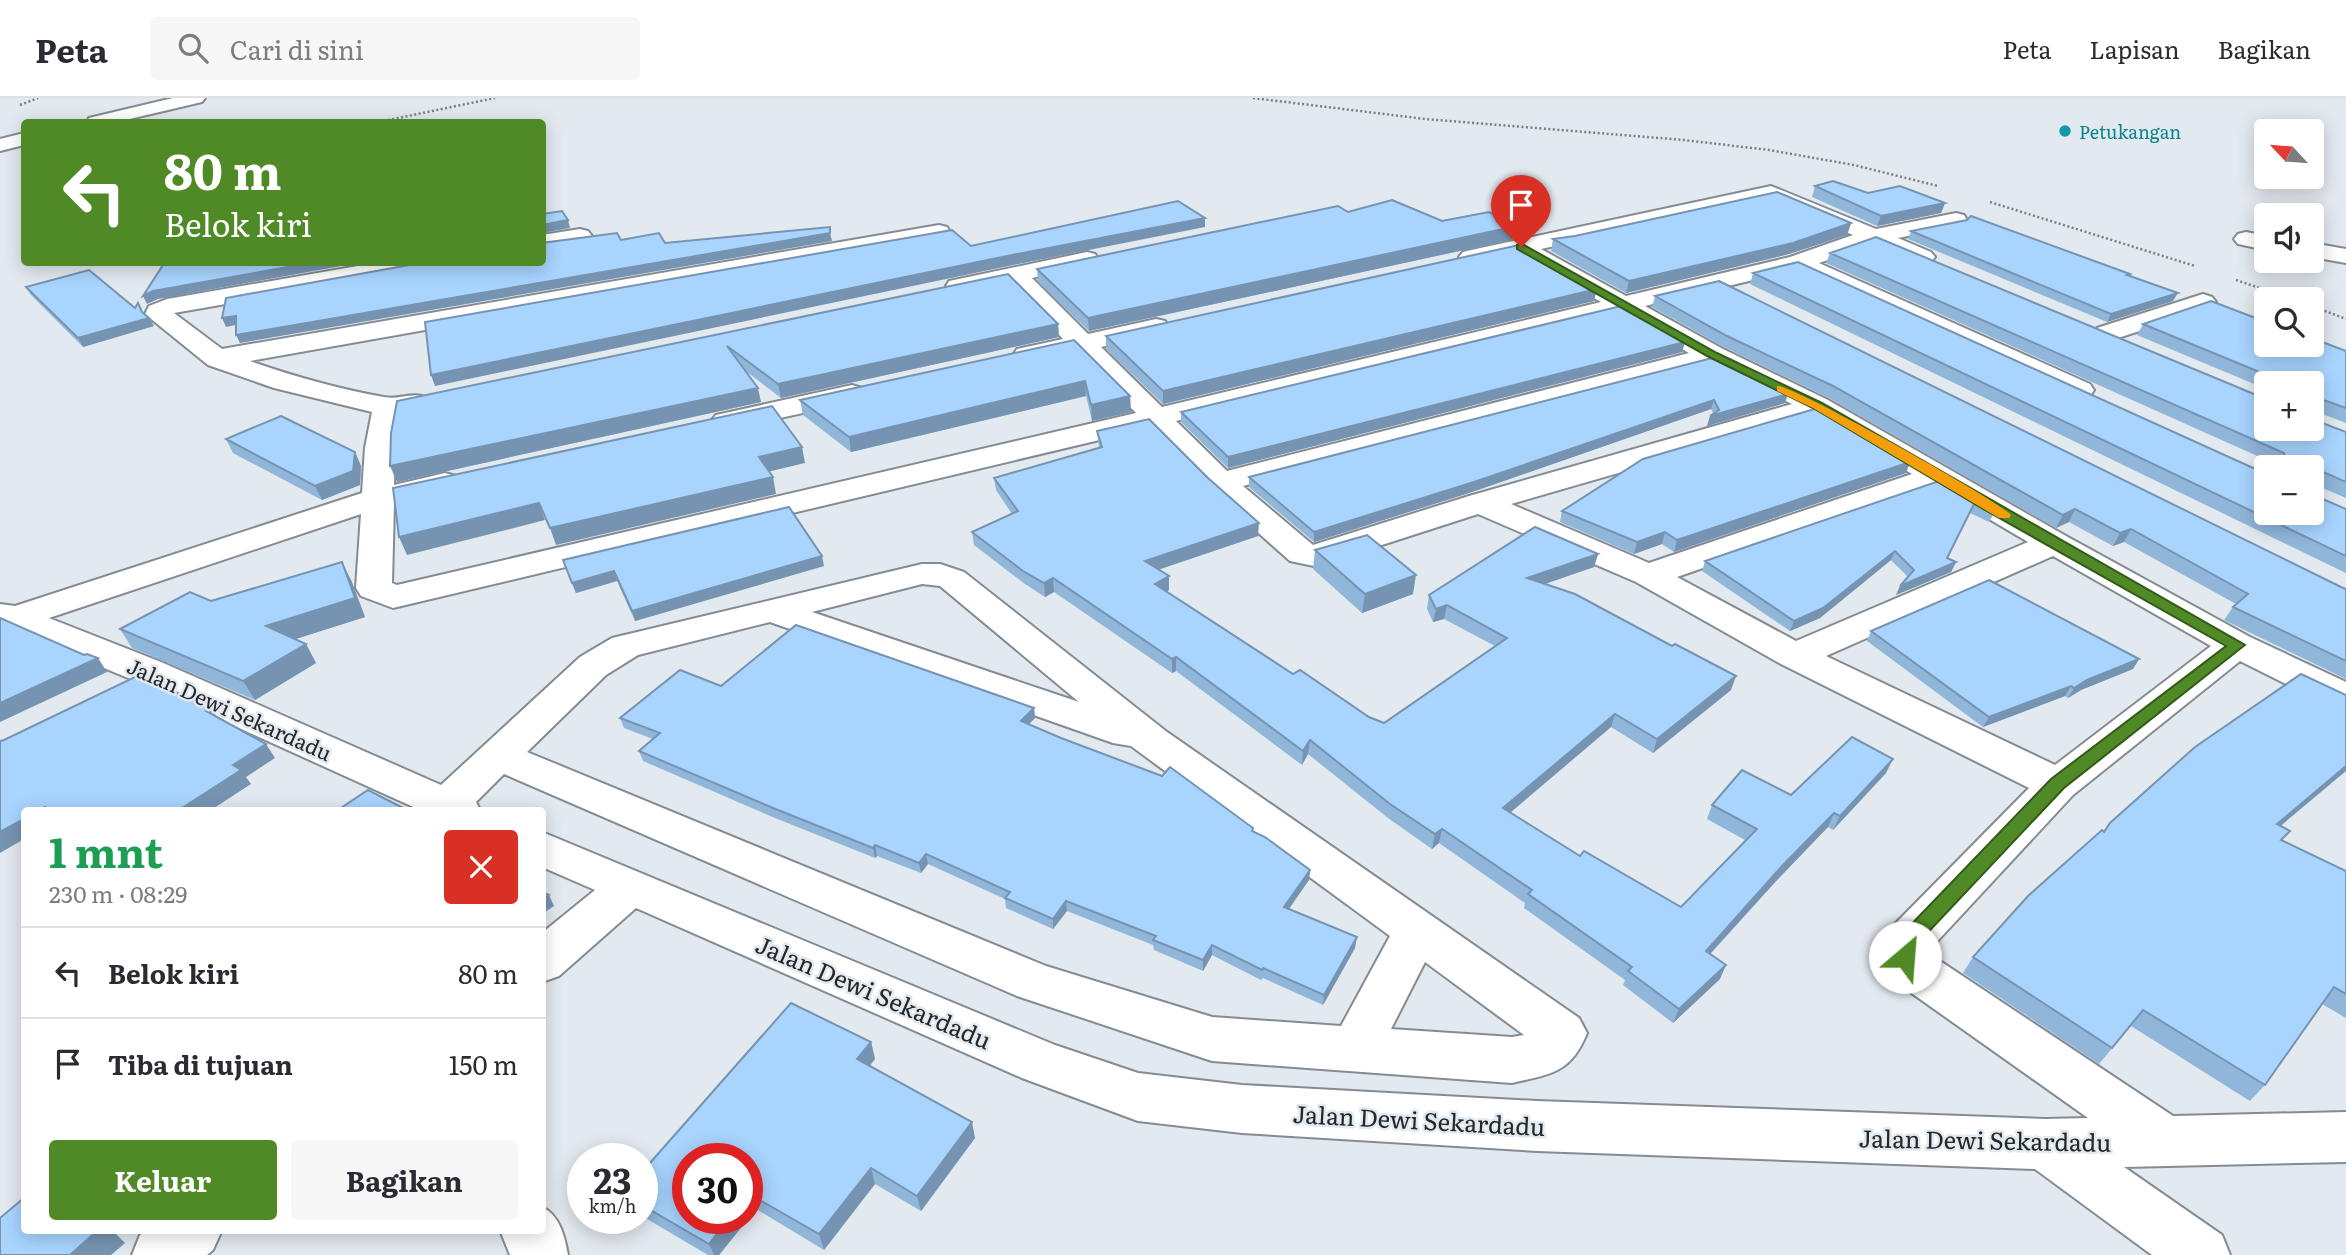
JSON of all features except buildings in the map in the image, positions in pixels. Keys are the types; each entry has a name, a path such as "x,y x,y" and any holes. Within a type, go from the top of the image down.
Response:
{"street":[{"path":"108,119 196,98"},
{"path":"0,145 21,140"},
{"path":"1441,264 1769,192 1780,194 1947,267"},
{"path":"388,407 380,449 374,588 393,597 1153,418 1798,261 1874,236 1956,220"},
{"path":"218,359 939,232"},
{"path":"546,241 580,236"},
{"path":"1521,247 1713,355 1818,405 1936,476 2237,645 2346,698"},
{"path":"2324,252 2346,256"},
{"path":"933,291 1107,255"},
{"path":"1798,261 2102,400"},
{"path":"402,266 167,307 158,311 158,314 218,359 284,382 388,407 442,395"},
{"path":"1014,274 1153,418 1220,482 1302,554 1314,556 1480,503 1818,405"},
{"path":"1718,281 1755,299"},
{"path":"2143,350 2094,329 2203,302"},
{"path":"1001,361 1175,323"},
{"path":"1220,482 1713,355"},
{"path":"703,426 879,388"},
{"path":"1648,575 1936,476"},
{"path":"8,615 378,498 472,477"},
{"path":"1480,503 1648,575 1794,656 2058,784"},
{"path":"1794,656 2054,543"},
{"path":"454,807 499,756 607,655 625,646 922,574 940,574 952,579 1153,742 1561,1033 1558,1044 1549,1051 1512,1060 1212,1039 1034,982 499,756"},
{"path":"771,610 1153,742"},
{"name":"Jalan Dewi Sekardadu","path":"8,615 147,671 451,807"},
{"path":"2165,1140 1920,973 1905,957 1908,941 2058,784 2237,645"},
{"path":"98,695 147,671"},
{"name":"Jalan Dewi Sekardadu","path":"546,850 1040,1062 1138,1097 1242,1109 1537,1126 2045,1144 2346,1137"},
{"path":"546,959 629,887"},
{"path":"1354,1049 1417,930"},
{"path":"2045,1144 2201,1255"},
{"path":"161,1255 188,1234"},
{"path":"532,1234 540,1255"}],"path":[{"path":"394,119 495,98"},
{"path":"2324,311 2346,319"}],"slow traffic":[{"path":"1782,388 1818,405 2004,515"}],"place":[{"name":"Petukangan","path":"2065,131"}],"route":[{"path":"1521,247 1713,355 1818,405 1983,503 2237,645 2058,784 1908,941 1905,957"}]}
